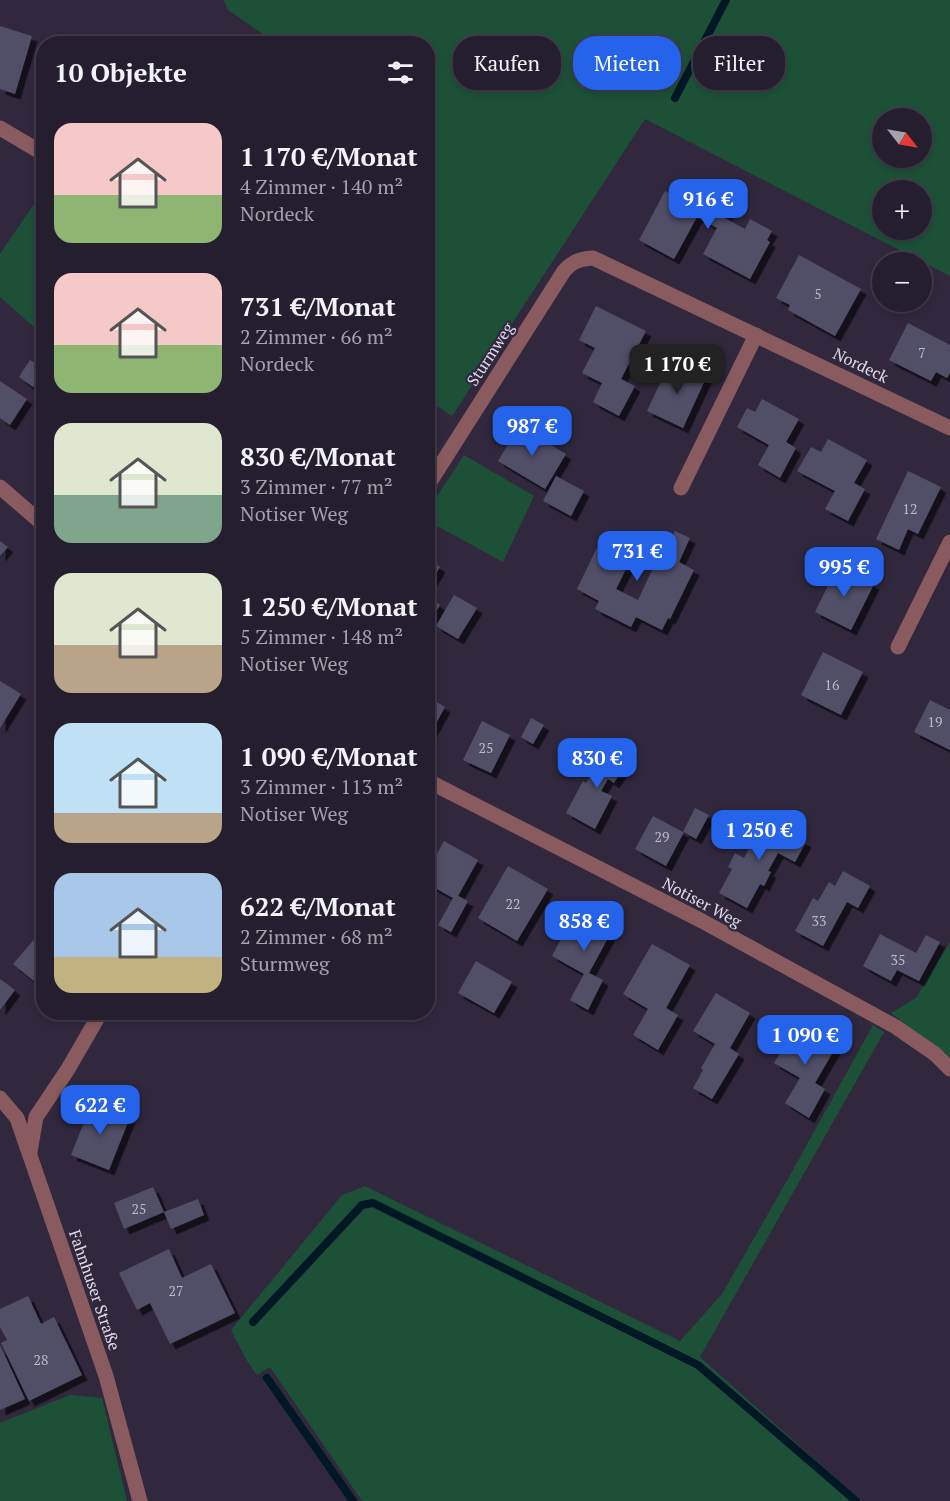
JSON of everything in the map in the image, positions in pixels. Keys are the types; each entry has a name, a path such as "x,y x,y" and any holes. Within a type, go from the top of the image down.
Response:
{"street":[{"path":"0,128 36,149"},
{"name":"Nordeck","path":"593,258 950,428"},
{"name":"Sturmweg","path":"435,474 564,271 572,262 593,258"},
{"path":"681,488 756,335"},
{"path":"0,487 36,518"},
{"path":"898,647 950,542"},
{"name":"Notiser Weg","path":"435,785 702,921 896,1027 935,1054 950,1069"},
{"path":"29,1155 36,1117 68,1069 96,1020"},
{"name":"Fahnhuser Straße","path":"0,1098 17,1118 106,1376 140,1501"}],"green space":[{"path":"224,0 950,0 950,276 932,267 932,252 903,252 880,240 932,240 932,180 872,180 872,236 645,119 452,416 435,405 435,36 266,36 228,10"},
{"path":"36,201 36,329 0,297 0,254"},
{"path":"464,455 534,496 503,562 435,525 435,499"},
{"path":"950,942 950,1061 891,1013 916,998"},
{"path":"873,1025 884,1032 700,1357 861,1501 362,1501 270,1367 257,1375 231,1330 342,1195 365,1186 680,1341 722,1294"},
{"path":"70,1395 102,1398 127,1501 0,1501 0,1423"}],"building":[{"path":"0,26 32,36 15,94 0,89"},
{"path":"709,182 736,197 725,218 745,229 750,219 772,231 767,240 770,242 750,279 703,254 717,228 697,217 674,259 639,240 665,191 696,207"},
{"path":"799,255 861,289 835,336 788,310 790,305 776,298"},
{"path":"596,306 646,331 621,379 635,386 619,416 593,402 602,383 582,373 595,348 579,340"},
{"path":"908,323 950,345 950,373 947,378 936,372 931,381 889,360"},
{"path":"30,360 36,363 36,383 33,387 19,377"},
{"path":"670,362 706,378 683,428 647,411"},
{"path":"0,381 27,399 10,425 0,418"},
{"path":"762,399 799,419 786,442 796,448 780,478 758,465 769,445 737,427 747,408 755,412"},
{"path":"519,426 566,454 545,489 498,461"},
{"path":"828,439 867,460 854,483 865,489 848,521 825,509 835,491 797,471 811,447 821,452"},
{"path":"908,471 941,487 918,534 908,529 899,550 876,539"},
{"path":"556,476 584,491 571,516 543,501"},
{"path":"675,531 690,538 679,562 694,570 670,619 668,618 662,630 636,617 631,627 595,609 599,601 577,589 604,533 636,549 616,589 638,600 660,553 663,555"},
{"path":"0,541 8,547 0,556"},
{"path":"435,564 440,567 435,575"},
{"path":"837,567 874,584 851,630 815,612"},
{"path":"454,595 477,608 458,639 436,626"},
{"path":"435,602 440,605 435,613"},
{"path":"823,652 863,672 841,715 801,695"},
{"path":"0,681 21,694 0,728"},
{"path":"930,700 950,710 950,750 914,732"},
{"path":"435,701 445,707 435,725"},
{"path":"531,718 544,725 533,744 521,737"},
{"path":"482,721 510,735 491,773 463,760"},
{"path":"608,745 629,758 614,783 608,779 601,791 612,796 595,829 566,813 583,781 586,783"},
{"path":"695,808 709,815 696,839 684,832 666,866 635,849 653,816 683,832"},
{"path":"749,818 768,828 771,823 806,842 795,862 778,853 768,871 771,872 764,886 760,884 747,908 719,893 732,869 728,867 735,853 744,858 753,841 758,843 761,839 742,829"},
{"path":"444,841 478,860 458,896 468,901 451,932 438,925 453,898 435,888 435,858"},
{"path":"508,866 548,889 517,941 478,918"},
{"path":"843,871 870,886 858,908 847,902 823,946 795,931 813,898 818,901 829,882 835,886"},
{"path":"578,907 614,927 589,973 603,980 588,1010 570,1000 584,974 552,956"},
{"path":"880,934 916,953 926,935 940,942 919,981 897,970 891,981 863,966"},
{"path":"36,937 36,983 13,964"},
{"path":"652,944 690,965 666,1008 678,1015 658,1050 633,1035 648,1009 623,994"},
{"path":"476,961 512,982 494,1013 458,993"},
{"path":"0,979 15,990 0,1010"},
{"path":"716,993 750,1013 730,1048 739,1054 712,1099 693,1088 715,1044 693,1031"},
{"path":"798,1022 837,1045 815,1083 825,1089 809,1118 785,1103 800,1078 774,1063"},
{"path":"92,1102 130,1117 109,1170 71,1155"},
{"path":"153,1187 164,1212 124,1229 114,1203"},
{"path":"198,1199 204,1215 171,1229 164,1212"},
{"path":"169,1249 182,1278 211,1264 235,1313 170,1344 150,1303 137,1310 119,1273"},
{"path":"28,1296 41,1324 54,1317 82,1375 29,1401 1,1343 7,1340 0,1327 0,1309"},
{"path":"0,1345 25,1399 0,1410"}],"waterway":[{"path":"675,98 726,0"},
{"path":"253,1322 362,1205 373,1203 698,1365 856,1501"},
{"path":"267,1378 353,1501"}]}
